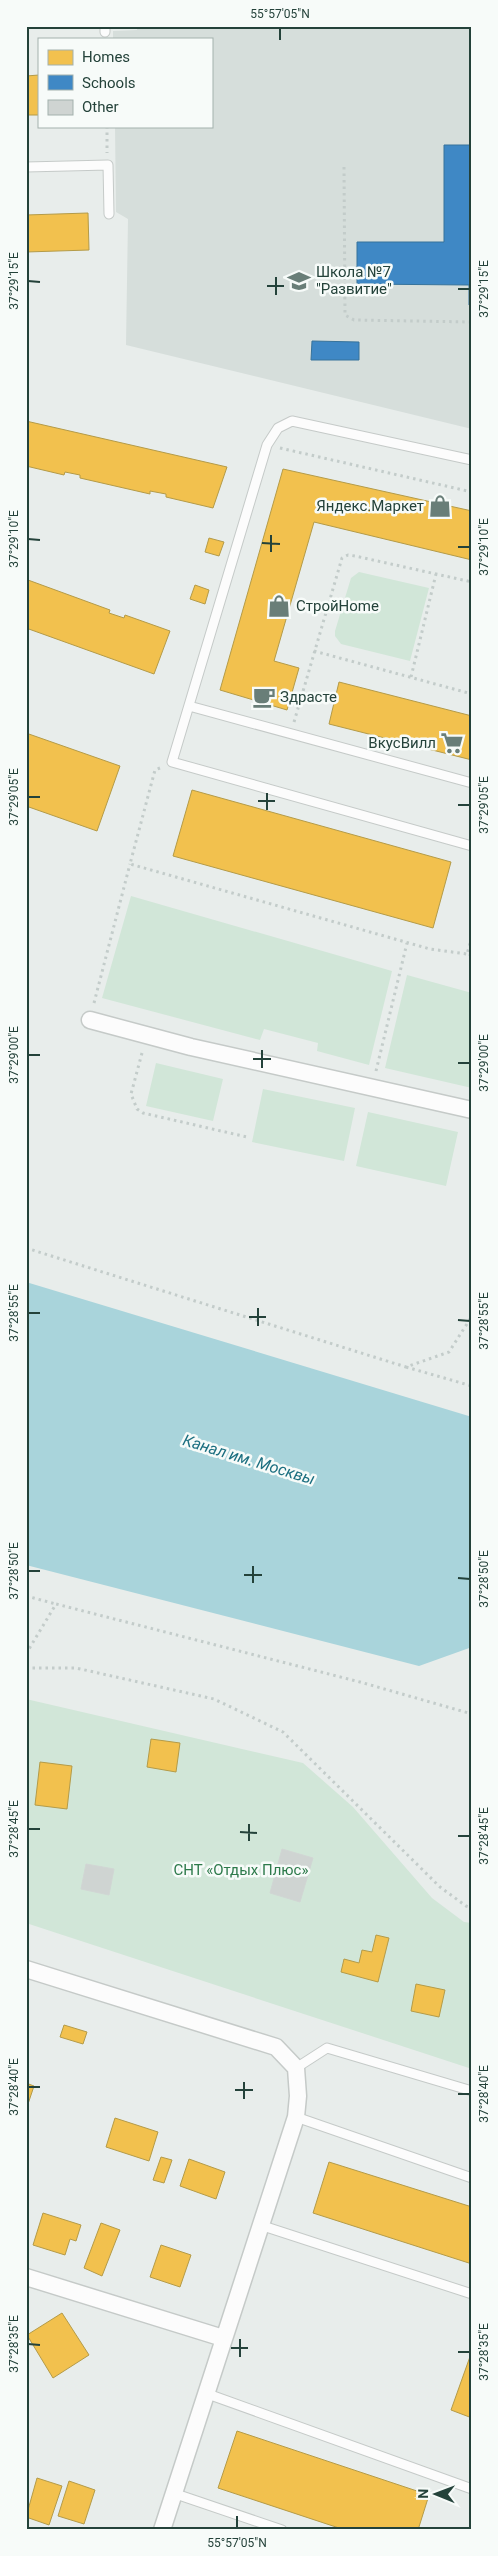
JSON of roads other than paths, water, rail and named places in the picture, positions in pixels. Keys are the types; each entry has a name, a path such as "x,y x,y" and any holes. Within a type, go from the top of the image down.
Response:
{"street":[{"path":"90,1020 191,1047 472,1110"},
{"path":"26,1968 276,2047 296,2068 298,2096 296,2117 162,2530"},
{"path":"26,2277 223,2338"}],"lane":[{"path":"26,167 108,164 109,214"},
{"path":"472,460 292,421 278,428 267,446 172,762 472,846"},
{"path":"189,706 472,783"},
{"path":"296,2068 327,2048 472,2091"},
{"path":"296,2117 472,2178"},
{"path":"260,2225 472,2294"},
{"path":"205,2393 472,2488"},
{"path":"173,2493 282,2530"}],"water":[{"name":"Канал им. Москвы","path":"26,1282 472,1417 472,1647 419,1666 26,1565"}],"place":[{"name":"Школа №7 \"Развитие\"","path":"299,281"},
{"name":"Яндекс.Маркет","path":"440,506"},
{"name":"СтройHome","path":"279,606"},
{"name":"Здрасте","path":"264,697"},
{"name":"ВкусВилл","path":"452,743"}],"park label":[{"name":"СНТ «Отдых Плюс»","path":"241,1870"}]}
